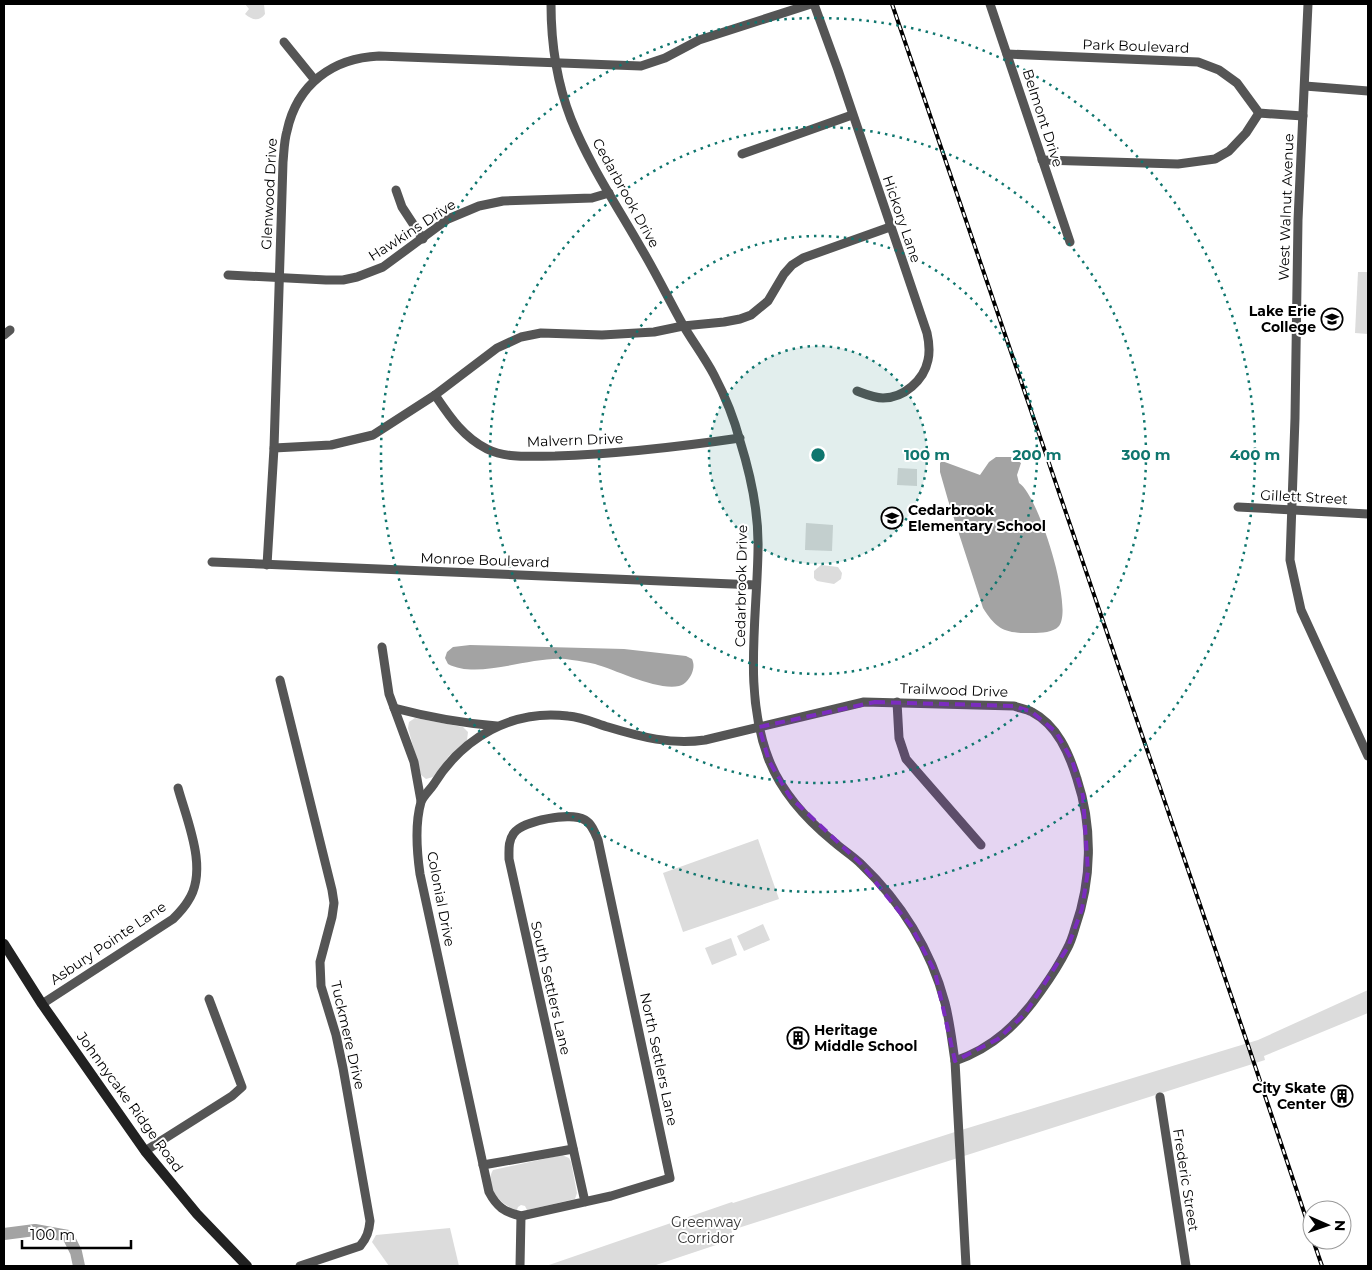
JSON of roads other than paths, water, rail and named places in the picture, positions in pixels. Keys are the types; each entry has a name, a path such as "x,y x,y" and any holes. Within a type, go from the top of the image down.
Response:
{"main road":[{"name":"Johnnycake Ridge Road","path":"4,944 42,1004 146,1151 197,1214 247,1266"}],"street":[{"name":"Cedarbrook Drive","path":"551,4 556,63 561,89 570,117 609,193 664,287 683,326 714,375 729,407 740,438 749,470 758,528 753,688 759,728 769,760 790,797 806,816 861,864 898,906 911,926 923,946 938,980 945,1004 955,1061"},
{"name":"Hickory Lane","path":"556,63 627,66 653,63 699,40 812,4 838,70 890,227 928,333 928,361 923,374 916,383 906,390 884,398 866,395 857,391"},
{"name":"Belmont Drive","path":"990,4 1070,242"},
{"name":"West Walnut Avenue","path":"1308,4 1306,13 1305,86 1298,220 1295,418 1290,560 1302,610 1368,756"},
{"path":"284,42 314,79"},
{"name":"Park Boulevard","path":"1007,54 1198,62 1219,70 1237,83 1259,113"},
{"name":"Glenwood Drive","path":"267,565 274,448 282,162 287,130 297,103 314,79 330,68 348,60 363,57 385,56 556,63"},
{"path":"1305,86 1368,91"},
{"path":"1042,160 1178,164 1215,159 1229,151 1246,133 1259,113 1303,116"},
{"path":"742,154 852,115"},
{"path":"396,190 402,207 423,239"},
{"name":"Hawkins Drive","path":"228,275 326,280 343,280 357,277 383,267 448,219 489,202 592,198 609,193"},
{"path":"274,448 331,445 373,435 435,395 486,355 521,337 544,333 602,335 654,332 683,326 724,322 751,315 768,301 784,274 792,265 803,258 890,227"},
{"name":"Malvern Drive","path":"435,395 464,434 489,450 505,454 523,456 628,452 678,448 740,438"},
{"name":"Gillett Street","path":"1238,507 1368,514"},
{"name":"Monroe Boulevard","path":"212,562 756,584"},
{"name":"Colonial Drive","path":"382,648 390,694 414,762 421,801 417,847 420,875 489,1192 494,1202 508,1213 521,1216"},
{"name":"Tuckmere Drive","path":"280,680 332,890 334,903 332,917 320,962 321,986 336,1035 343,1068 370,1221 369,1232 360,1246 300,1266"},
{"name":"Trailwood Drive","path":"759,728 864,702 897,702 1014,706 1032,712 1056,732 1072,760 1083,796 1088,834 1088,871 1082,909 1068,948 1049,980 1025,1014 998,1039 972,1055 955,1061"},
{"path":"897,702 899,738 906,759 981,845"},
{"path":"394,708 425,717 498,726"},
{"path":"421,801 454,757 478,736 498,726 530,717 552,714 570,716 650,739 678,742 705,740 759,728"},
{"name":"Asbury Pointe Lane","path":"42,1004 173,919 189,900 197,878 198,867 178,788"},
{"name":"South Settlers Lane","path":"565,816 532,823 523,826 515,832 509,843 509,859 585,1202"},
{"name":"North Settlers Lane","path":"521,1216 611,1196 670,1178 598,840 592,827 585,820 565,816"},
{"path":"146,1151 232,1096 242,1087 209,999"},
{"path":"955,1061 966,1266"},
{"name":"Frederic Street","path":"1160,1097 1186,1266"},
{"path":"483,1165 573,1149"},
{"path":"520,1266 521,1216"}],"waterway":[{"path":"4,1234 35,1230 68,1236 76,1252 79,1266"}],"railway":[{"path":"892,4 1302,1206"},
{"path":"1316,1250 1322,1266"}],"place":[{"name":"Lake Erie College","path":"1332,319"},
{"name":"Cedarbrook Elementary School","path":"892,518"},
{"name":"Heritage Middle School","path":"798,1038"},
{"name":"City Skate Center","path":"1342,1096"}],"park label":[{"name":"Greenway Corridor","path":"706,1230"}]}
